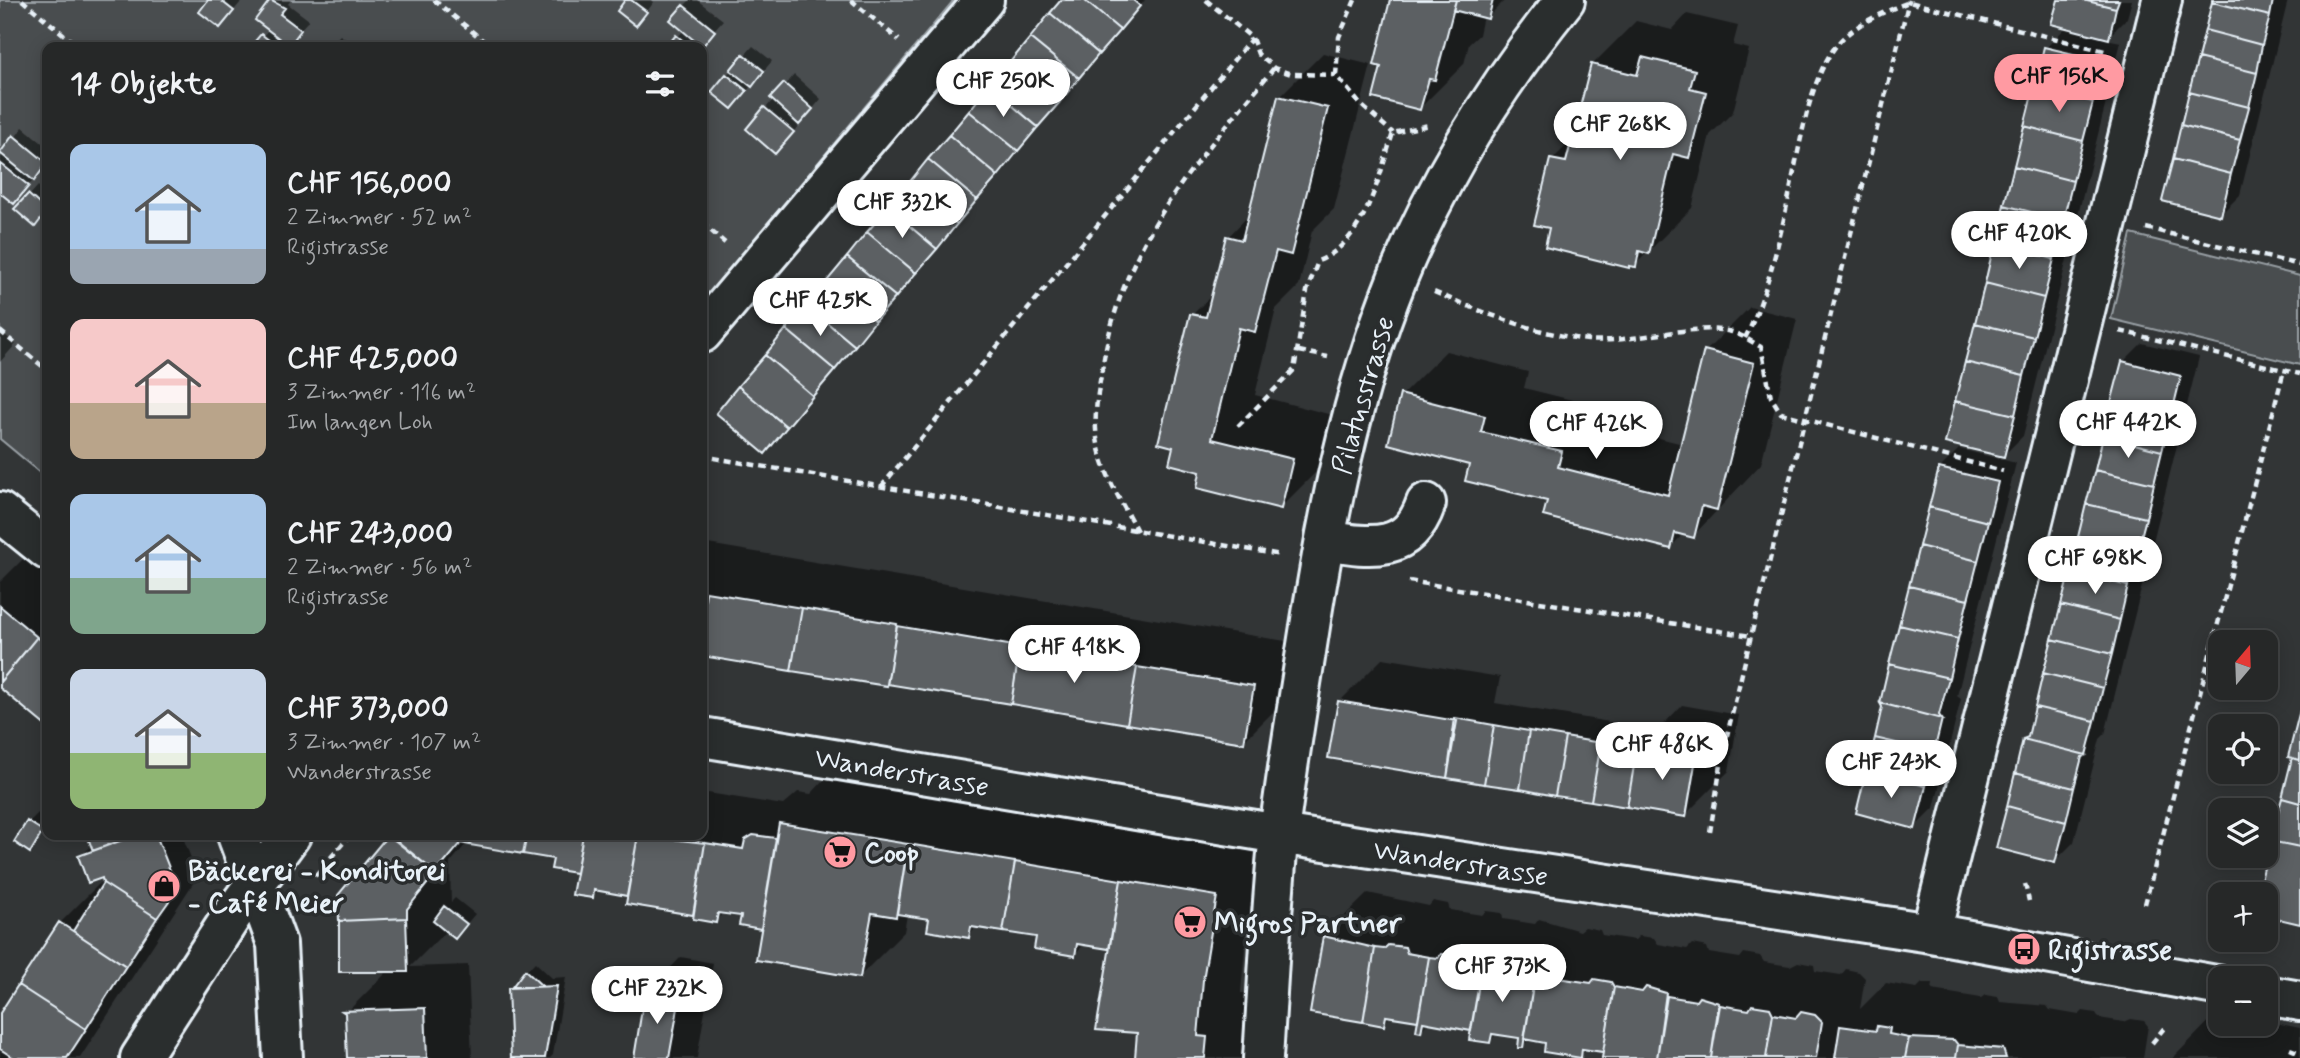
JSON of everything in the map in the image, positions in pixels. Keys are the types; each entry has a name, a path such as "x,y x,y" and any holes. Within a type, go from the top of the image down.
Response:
{"street":[{"path":"707,327 927,64 985,0"},
{"name":"Pilatusstrasse","path":"1262,1058 1279,834 1322,551 1345,442 1366,365 1398,277 1470,136 1530,44 1565,0"},
{"path":"1931,933 2162,0"},
{"path":"1322,551 1372,548 1391,543 1409,531 1421,517 1426,503"},
{"path":"0,512 42,546"},
{"name":"Wanderstrasse","path":"707,738 1279,834 1931,933 2208,984"},
{"path":"239,840 277,944 283,1058"},
{"path":"140,1058 287,840"},
{"path":"2278,997 2300,1001"}],"path":[{"path":"22,0 73,42"},
{"path":"435,0 485,42"},
{"path":"851,0 927,64"},
{"path":"1206,0 1252,38 1258,54 1274,68 1291,74 1336,75"},
{"path":"1355,0 1339,37 1336,75 1360,104 1394,133"},
{"path":"1745,338 1759,313 1793,179 1806,110 1828,59 1843,38 1877,15 1908,1 2147,61"},
{"path":"1710,832 1723,752 1908,1"},
{"path":"881,487 1252,38"},
{"path":"1137,531 1105,472 1097,438 1096,406 1109,328 1130,266 1179,183 1274,68"},
{"path":"1394,133 1425,124 1470,136"},
{"path":"1238,426 1294,370 1307,290 1318,261 1333,255 1359,225 1394,133"},
{"path":"2108,218 2300,265"},
{"path":"1398,277 1505,321 1589,340 1656,337 1700,330 1732,332 1761,347 1771,397 1781,413 1806,422 2043,481"},
{"path":"2082,322 2300,374"},
{"path":"0,331 42,366"},
{"path":"2145,904 2284,370"},
{"path":"707,458 1137,531 1322,551"},
{"path":"1399,579 1751,636"},
{"path":"2025,884 2029,901"},
{"path":"2152,1043 2165,1027"},
{"path":"2290,1049 2300,1053"}],"shaded area":[{"path":"0,0 954,0 707,296 707,42 42,42 42,474 0,439"},
{"path":"2131,234 2300,276 2300,365 2111,319"}],"building":[{"path":"208,0 220,0 234,11 220,28 199,12"},
{"path":"270,0 285,8 280,14 301,30 292,42 284,42 255,20"},
{"path":"625,0 631,0 647,12 636,26 617,11"},
{"path":"1061,0 1084,0 1120,30 1099,54 1050,13"},
{"path":"1084,0 1133,0 1140,6 1120,30"},
{"path":"1390,0 1456,0 1435,80 1429,79 1420,110 1373,98 1381,67 1374,65"},
{"path":"1456,0 1493,0 1488,19 1453,10"},
{"path":"2058,0 2083,0 2116,8 2109,39 2051,24"},
{"path":"2083,0 2119,0 2116,8"},
{"path":"2212,0 2273,0 2270,16"},
{"path":"2212,2 2270,16 2262,45 2205,30"},
{"path":"683,5 715,31 706,42 696,42 670,20"},
{"path":"1050,13 1099,54 1079,78 1030,38"},
{"path":"2205,30 2262,45 2257,73 2198,58"},
{"path":"261,34 271,42 254,42"},
{"path":"676,35 685,42 670,42"},
{"path":"1030,38 1079,78 1059,103 1010,62"},
{"path":"2044,47 2103,61 2093,102 2034,87"},
{"path":"743,54 764,71 752,87 730,70"},
{"path":"1642,57 1695,70 1690,88 1706,92 1689,158 1673,154 1649,254 1639,251 1636,267 1629,268 1545,247 1549,228 1534,225 1550,159 1566,162 1591,64 1637,75"},
{"path":"2198,58 2257,73 2249,107 2189,92"},
{"path":"1010,62 1059,103 1038,127 989,86"},
{"path":"726,74 747,91 732,109 711,92"},
{"path":"784,83 813,109 799,125 770,98"},
{"path":"989,86 1038,127 1018,151 969,111"},
{"path":"2034,87 2093,102 2083,141 2024,126"},
{"path":"2189,92 2249,107 2240,140 2181,125"},
{"path":"1278,96 1328,108 1291,255 1276,251 1255,332 1239,328 1212,439 1293,459 1281,509 1197,488 1200,472 1169,464 1173,447 1158,443 1190,314 1206,317 1226,236 1242,240"},
{"path":"764,107 794,132 775,154 746,129"},
{"path":"969,111 1018,151 998,176 949,135"},
{"path":"2181,125 2240,140 2231,174 2173,159"},
{"path":"2024,126 2083,141 2073,181 2014,166"},
{"path":"13,135 42,159 42,170 34,181 0,153"},
{"path":"949,135 998,176 977,200 928,159"},
{"path":"928,159 977,200 957,224 908,184"},
{"path":"2173,159 2231,174 2221,216 2162,201"},
{"path":"0,163 29,186 14,204 0,193"},
{"path":"2014,166 2073,181 2063,220 2004,205"},
{"path":"908,184 957,224 937,249 888,208"},
{"path":"28,194 42,207 42,218 35,227 14,209"},
{"path":"2004,205 2063,220 2054,259 1994,244"},
{"path":"888,208 937,249 916,273 867,232"},
{"path":"867,232 916,273 896,297 847,257"},
{"path":"1994,244 2054,259 2044,298 1985,283"},
{"path":"847,257 896,297 875,321 827,281"},
{"path":"827,281 875,321 855,346 806,305"},
{"path":"1985,283 2044,298 2034,337 1975,323"},
{"path":"806,305 855,346 835,370 786,329"},
{"path":"1975,323 2034,337 2024,376 1965,362"},
{"path":"786,329 835,370 813,396 765,355"},
{"path":"1704,350 1754,363 1717,510 1702,506 1694,538 1675,533 1671,549 1543,516 1547,501 1465,481 1469,465 1388,444 1400,394 1485,416 1481,432 1562,451 1558,467 1668,495"},
{"path":"765,355 813,396 787,427 738,386"},
{"path":"2122,361 2181,376 2171,417 2111,403"},
{"path":"1965,362 2024,376 2015,415 1955,401"},
{"path":"738,386 787,427 765,454 716,413"},
{"path":"1955,401 2015,415 2004,457 1945,443"},
{"path":"2111,403 2171,417 2162,451 2103,436"},
{"path":"2103,436 2162,451 2154,484 2095,470"},
{"path":"1939,468 1998,482 1988,522 1929,507"},
{"path":"2095,470 2154,484 2146,518 2086,504"},
{"path":"2086,504 2146,518 2137,552 2078,537"},
{"path":"1929,507 1988,522 1978,561 1919,546"},
{"path":"2078,537 2137,552 2128,586 2070,571"},
{"path":"1919,546 1978,561 1968,600 1909,586"},
{"path":"2070,571 2128,586 2120,620 2061,605"},
{"path":"1909,586 1968,600 1958,639 1899,625"},
{"path":"707,592 802,608 791,671 707,657"},
{"path":"2061,605 2120,620 2112,654 2052,639"},
{"path":"0,606 37,637 0,682"},
{"path":"802,608 897,624 887,686 791,671"},
{"path":"1899,625 1958,639 1949,678 1889,664"},
{"path":"897,626 1020,647 1011,704 887,684"},
{"path":"37,637 42,641 42,723 0,688 0,682"},
{"path":"2052,639 2112,654 2103,688 2043,673"},
{"path":"1020,647 1137,667 1127,724 1011,704"},
{"path":"1889,664 1949,678 1939,715 1942,719 1880,703"},
{"path":"1137,667 1254,686 1244,743 1127,724"},
{"path":"2043,673 2103,688 2095,721 2035,707"},
{"path":"1338,701 1457,721 1447,778 1328,758"},
{"path":"1880,703 1942,719 1934,752 1875,738 1882,707"},
{"path":"2035,707 2095,721 2086,755 2023,739 2028,737"},
{"path":"2300,710 2300,760 2288,757"},
{"path":"1455,718 1494,725 1484,784 1447,778"},
{"path":"1494,725 1529,731 1520,789 1484,784"},
{"path":"1529,731 1565,737 1555,796 1520,789"},
{"path":"1565,737 1601,743 1591,801 1555,796"},
{"path":"1875,738 1934,752 1926,786 1866,772"},
{"path":"2023,739 2086,755 2082,757 2074,788 2015,773"},
{"path":"1601,743 1637,748 1627,807 1591,801"},
{"path":"1637,748 1696,758 1686,817 1627,807"},
{"path":"2292,758 2300,760 2300,803 2282,798"},
{"path":"1866,772 1926,786 1915,829 1856,813"},
{"path":"2015,773 2074,788 2066,822 2007,806"},
{"path":"2282,798 2300,803 2300,847 2278,843 2278,812"},
{"path":"2007,806 2066,822 2055,863 1996,848"},
{"path":"27,821 42,830 30,853 14,842"},
{"path":"779,823 908,844 896,917 872,913 860,978 756,960"},
{"path":"753,835 776,838 761,929 739,925 741,916 718,913 716,923 693,919 705,843 743,849 745,840"},
{"path":"89,840 123,840 93,851"},
{"path":"122,840 158,840 175,883 174,894 157,918 103,883 102,878 88,883 78,856"},
{"path":"384,840 394,840 436,873 407,909 407,918 339,921 338,895"},
{"path":"396,840 471,840 470,845 461,843 436,873"},
{"path":"471,840 526,840 523,854 470,845"},
{"path":"526,840 582,840 576,873 551,869 553,859 523,854"},
{"path":"582,840 637,840 627,896 594,890 593,898 572,895"},
{"path":"637,840 705,843 693,915 626,904"},
{"path":"2278,843 2300,847 2300,924 2278,919 2278,882 2261,882 2264,868 2278,868"},
{"path":"908,844 1015,862 1003,932 971,927 969,938 927,931 929,919 897,914"},
{"path":"1015,862 1121,880 1109,949 1077,944 1075,956 1034,949 1036,937 1003,932"},
{"path":"1121,880 1217,896 1203,980 1198,1036 1207,1037 1205,1058 1135,1058 1137,1033 1096,1030"},
{"path":"103,883 157,918 126,966 73,931"},
{"path":"444,906 467,924 455,939 433,921"},
{"path":"406,918 408,972 339,972 339,921"},
{"path":"59,922 126,966 86,1029 18,985"},
{"path":"1323,936 1375,948 1363,1022 1310,1013"},
{"path":"1388,945 1405,947 1407,953 1429,957 1418,1021 1386,1016 1384,1026 1363,1022 1375,948 1384,949"},
{"path":"1441,954 1458,956 1460,962 1482,966 1471,1031 1423,1022 1421,1032 1416,1031 1429,957 1438,958"},
{"path":"1494,962 1535,974 1523,1048 1518,1048 1519,1038 1492,1034 1490,1043 1469,1040 1482,966 1490,967"},
{"path":"525,970 542,986 542,987 512,987"},
{"path":"1540,970 1557,973 1558,978 1591,983 1594,979 1611,982 1614,987 1603,1052 1582,1049 1581,1058 1544,1052 1545,1043 1524,1039 1535,974"},
{"path":"18,985 86,1029 67,1058 14,1058 0,1049 0,1013"},
{"path":"557,986 545,1058 511,1058 508,988"},
{"path":"1614,987 1642,992 1646,987 1666,993 1657,1058 1602,1058"},
{"path":"645,991 680,997 669,1058 634,1058"},
{"path":"1667,996 1696,1001 1699,997 1719,1003 1711,1058 1657,1058"},
{"path":"1720,1005 1749,1010 1752,1005 1770,1008 1773,1014 1766,1058 1711,1058"},
{"path":"425,1008 427,1058 347,1058 345,1013 342,1011"},
{"path":"1801,1012 1815,1015 1822,1022 1816,1058 1766,1058 1773,1014 1796,1018"},
{"path":"1840,1026 1876,1031 1877,1026 1890,1028 1889,1034 1909,1038 1905,1058 1835,1058"},
{"path":"1909,1038 1954,1040 1958,1045 1956,1058 1905,1058"},
{"path":"1958,1045 2003,1049 2006,1058 1956,1058"}],"place":[{"name":"Coop","path":"840,852"},
{"name":"Bäckerei - Konditorei - Café Meier","path":"164,886"},
{"name":"Migros Partner","path":"1190,922"},
{"name":"Rigistrasse","path":"2024,949"}]}
